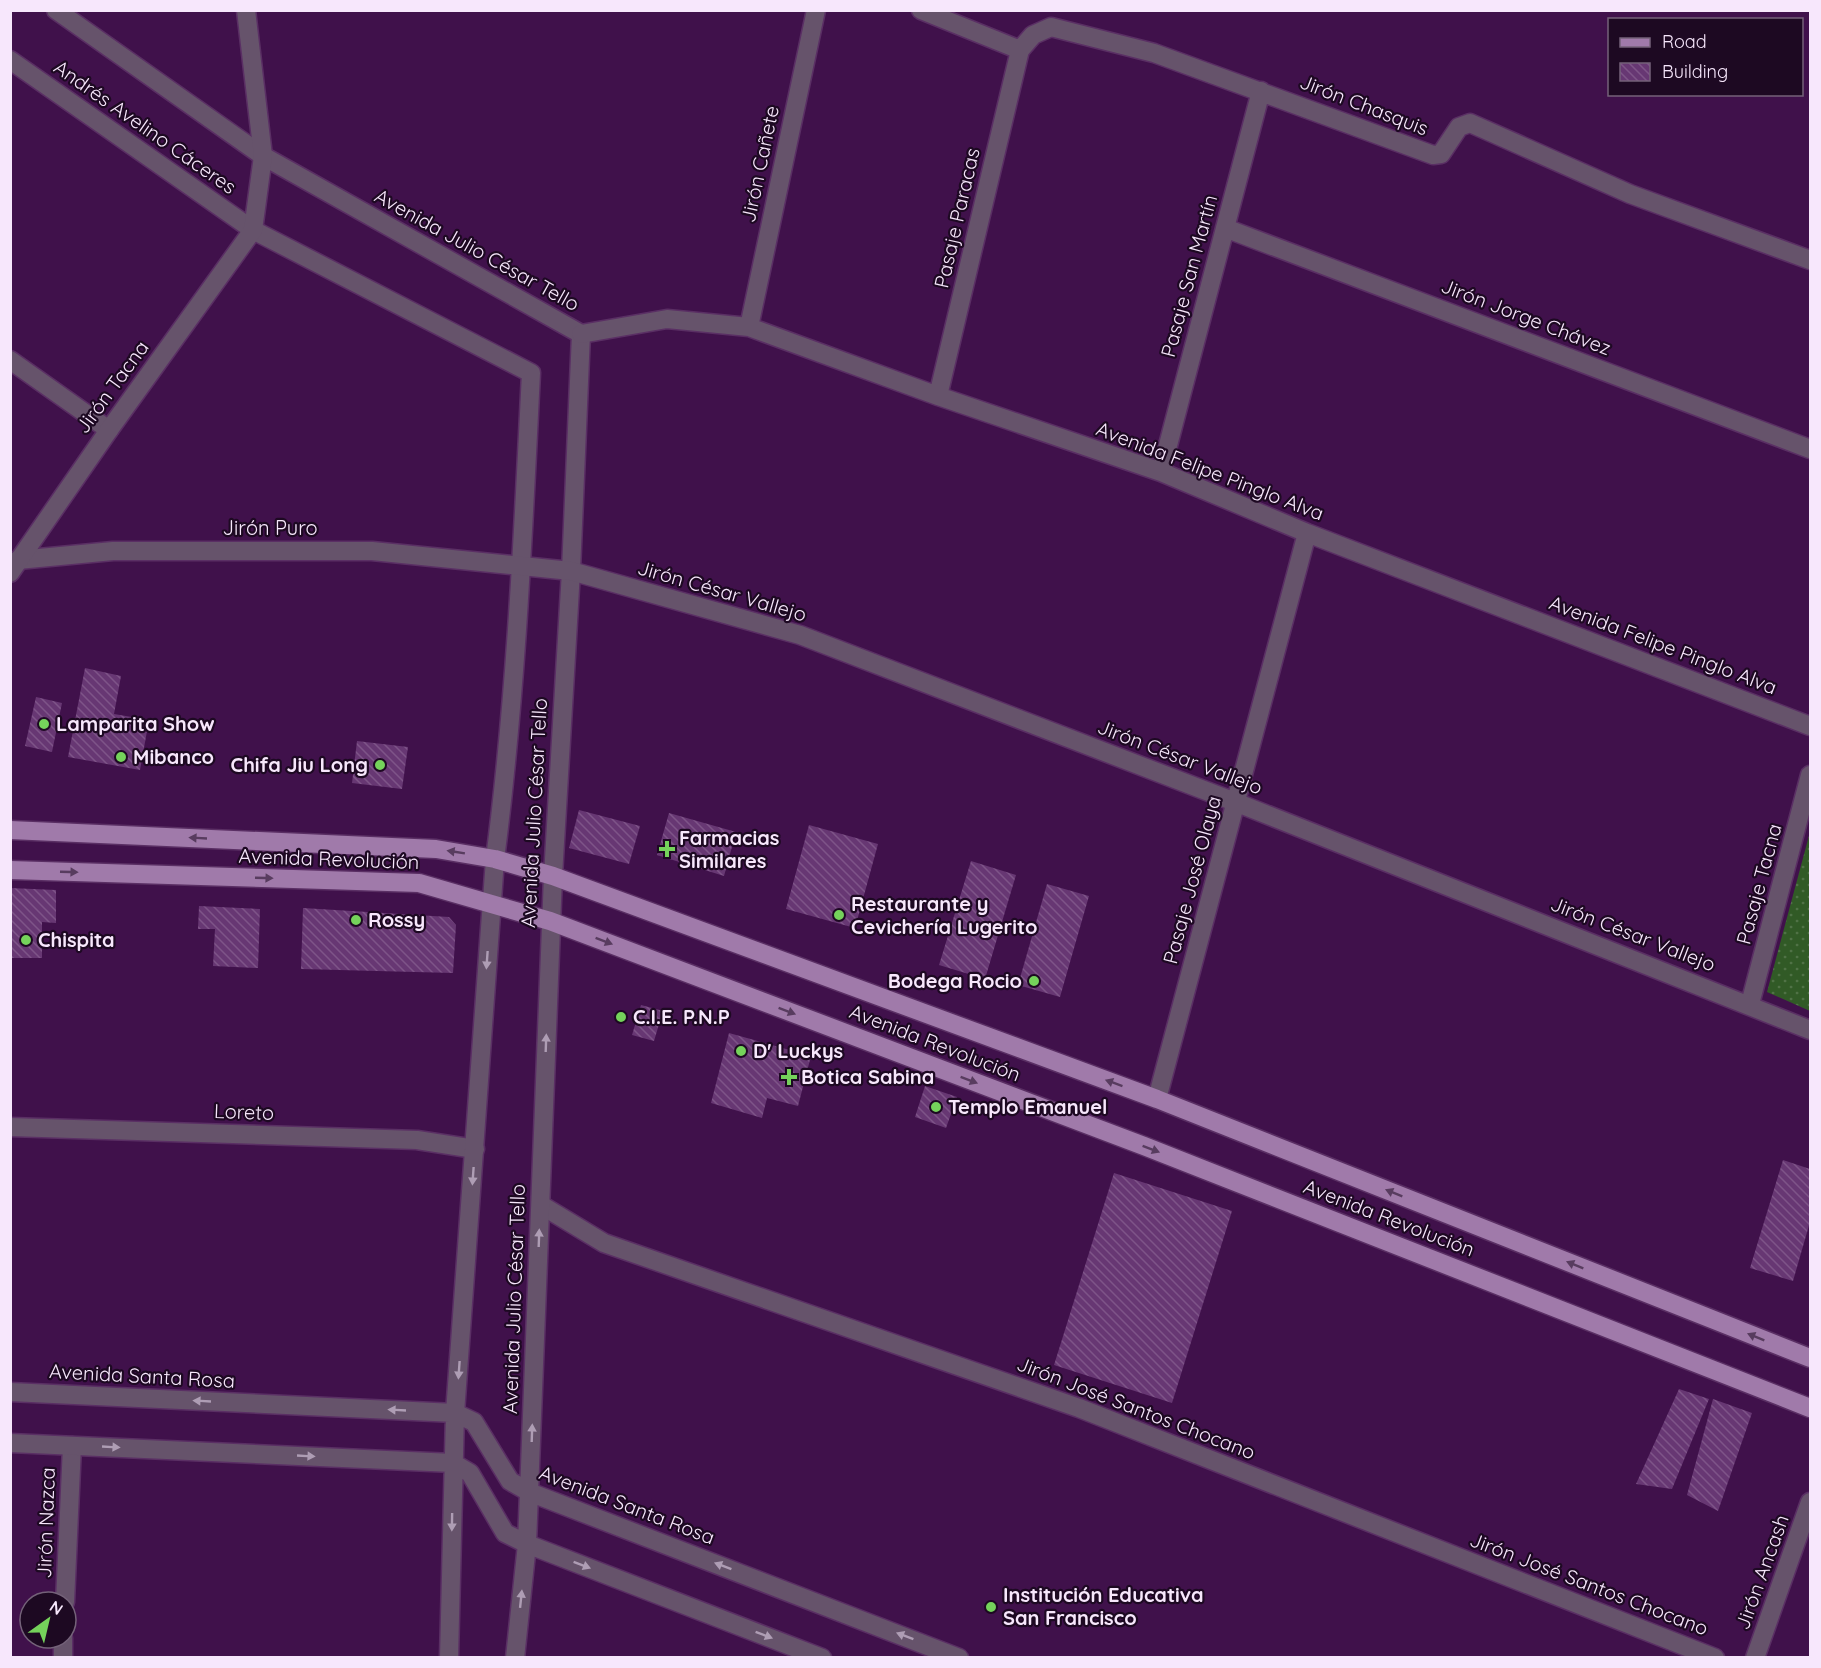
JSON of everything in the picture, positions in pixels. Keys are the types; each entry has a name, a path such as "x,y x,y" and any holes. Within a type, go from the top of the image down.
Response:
{"main road":[{"name":"Avenida Revolución","path":"10,830 436,849 495,859 553,876 1156,1099 1810,1358"},
{"name":"Avenida Revolución","path":"10,870 419,883 491,902 550,921 1144,1146 1810,1408"}],"street":[{"path":"56,10 263,156"},
{"path":"246,10 263,156 253,230"},
{"name":"Jirón Cañete","path":"748,327 816,10"},
{"path":"921,10 1020,50"},
{"name":"Jirón Chasquis","path":"1020,50 1033,35 1051,27 1154,53 1433,155 1441,154 1459,127 1470,123 1630,194 1810,260"},
{"name":"Pasaje Paracas","path":"938,396 1020,50"},
{"name":"Andrés Avelino Cáceres","path":"10,60 253,230"},
{"name":"Pasaje San Martín","path":"1161,472 1261,91"},
{"name":"Avenida Julio César Tello","path":"263,156 581,334 571,571 550,921 530,1492 515,1658"},
{"name":"Jirón Jorge Chávez","path":"1225,228 1810,449"},
{"name":"Avenida Julio César Tello","path":"253,230 531,373 521,566 504,789 491,902 455,1413 448,1658"},
{"name":"Jirón Tacna","path":"14,567 253,230"},
{"name":"Avenida Felipe Pinglo Alva","path":"581,334 667,319 748,327 938,396 1161,472 1306,533 1810,726"},
{"path":"10,360 109,430"},
{"name":"Pasaje José Olaya","path":"1156,1099 1306,533"},
{"name":"Jirón Puro","path":"14,567 113,551 372,551 521,566"},
{"name":"Jirón César Vallejo","path":"521,566 571,571 800,636 1235,802 1750,1004 1810,1030"},
{"name":"Pasaje Tacna","path":"1750,1004 1810,775"},
{"name":"Loreto","path":"10,1127 417,1140 475,1149"},
{"name":"Jirón José Santos Chocano","path":"541,1205 604,1243 1078,1408 1715,1658"},
{"name":"Avenida Santa Rosa","path":"10,1392 455,1413 474,1422 510,1481 530,1492 959,1658"},
{"path":"10,1443 453,1463 470,1473 505,1533 527,1544 822,1658"},
{"name":"Jirón Nazca","path":"66,1590 72,1446"},
{"name":"Jirón Ancash","path":"1755,1658 1810,1502"}],"green space":[{"path":"1810,832 1810,1011 1767,992"}],"building":[{"path":"85,668 121,676 114,714 149,720 140,770 68,757"},
{"name":"Lamparita Show","path":"36,697 62,703 52,752 25,746"},
{"name":"Chifa Jiu Long","path":"357,741 408,747 402,789 352,783"},
{"path":"579,810 640,826 629,864 569,848"},
{"path":"669,813 736,832 724,876 657,855"},
{"path":"809,825 878,844 855,928 786,909"},
{"path":"971,861 1016,875 985,979 939,965"},
{"path":"1047,884 1089,896 1060,997 1018,985"},
{"name":"Chispita","path":"10,888 56,890 56,923 42,922 42,958 10,958"},
{"path":"199,906 260,909 258,968 213,966 215,929 198,929"},
{"path":"303,908 449,917 456,925 453,973 301,969"},
{"path":"641,1005 663,1011 654,1041 632,1035"},
{"path":"729,1033 811,1056 798,1106 767,1098 762,1118 711,1103"},
{"name":"Templo Emanuel","path":"925,1086 957,1097 946,1128 915,1117"},
{"path":"1783,1160 1810,1169 1810,1222 1793,1281 1750,1268"},
{"path":"1114,1173 1232,1211 1172,1403 1054,1365"},
{"path":"1679,1389 1709,1399 1672,1489 1636,1484"},
{"path":"1713,1399 1752,1413 1718,1511 1687,1495"}],"place":[{"name":"Lamparita Show","path":"44,724"},
{"name":"Mibanco","path":"121,757"},
{"name":"Chifa Jiu Long","path":"380,765"},
{"name":"Farmacias Similares","path":"667,849"},
{"name":"Restaurante y Cevichería Lugerito","path":"839,915"},
{"name":"Rossy","path":"356,920"},
{"name":"Chispita","path":"26,940"},
{"name":"Bodega Rocio","path":"1034,981"},
{"name":"C.I.E. P.N.P","path":"621,1017"},
{"name":"D' Luckys","path":"741,1051"},
{"name":"Botica Sabina","path":"789,1077"},
{"name":"Templo Emanuel","path":"936,1107"},
{"name":"Institución Educativa San Francisco","path":"991,1607"}]}
